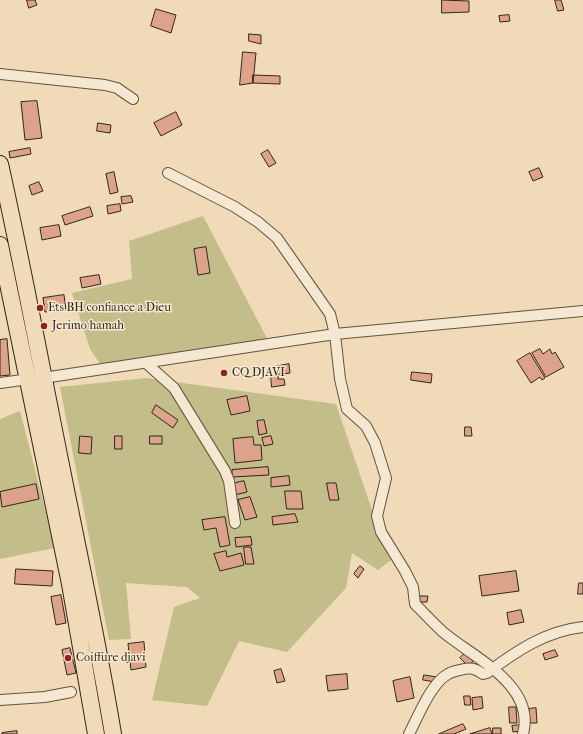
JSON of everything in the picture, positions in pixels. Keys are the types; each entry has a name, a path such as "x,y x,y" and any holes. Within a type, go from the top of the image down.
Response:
{"main road":[{"path":"0,164 32,310 36,379 96,734"},
{"path":"0,245 36,379 102,672 112,734"}],"street":[{"path":"0,74 105,84 117,88 133,99"},
{"path":"168,173 235,207 258,222 277,238 330,314 335,334 340,379 347,409 366,426 375,443 386,478 376,516 380,532 405,571 413,587 415,604 444,632 493,668 516,693 524,708 525,728 523,734"},
{"path":"0,383 146,363 335,334 583,311"},
{"path":"146,363 174,388 225,471 229,480 235,523"},
{"path":"409,734 432,691 438,682 448,674 464,669 475,668 483,674 523,647 552,633 583,627"},
{"path":"0,700 45,697 70,692"}],"shaded area":[{"path":"203,216 272,348 105,371 90,349 72,293 132,279 129,241"},
{"path":"146,378 336,404 378,528 391,560 378,570 352,553 346,588 287,652 239,641 207,706 152,700 174,607 200,598 187,587 126,583 131,639 109,640 60,387"},
{"path":"20,411 55,548 0,559 0,419"}],"building":[{"path":"27,0 35,0 37,5 29,8"},
{"path":"442,0 469,1 469,12 442,13"},
{"path":"555,0 561,0 564,10 558,11"},
{"path":"156,9 176,15 171,33 151,26"},
{"path":"509,15 510,21 500,22 499,16"},
{"path":"249,34 261,35 261,44 249,41"},
{"path":"243,52 256,53 253,83 240,85"},
{"path":"253,75 280,76 280,84 253,83"},
{"path":"37,101 42,138 25,140 21,102"},
{"path":"176,112 182,125 161,136 154,123"},
{"path":"98,123 111,125 110,133 97,131"},
{"path":"30,148 31,154 10,158 9,152"},
{"path":"268,150 276,163 269,167 261,154"},
{"path":"539,168 543,177 533,181 529,172"},
{"path":"114,172 118,192 110,194 106,174"},
{"path":"39,182 43,191 32,195 29,186"},
{"path":"131,196 133,202 122,204 121,197"},
{"path":"120,204 121,211 108,214 107,206"},
{"path":"90,207 93,216 65,225 62,216"},
{"path":"59,225 61,236 42,240 40,228"},
{"path":"206,247 210,273 198,275 194,249"},
{"path":"99,275 101,284 82,288 80,278"},
{"path":"64,295 66,309 45,312 43,298"},
{"path":"7,339 10,375 0,376 0,340"},
{"path":"540,349 543,354 550,349 552,354 555,352 564,367 546,377 532,353"},
{"path":"530,353 545,378 542,380 540,377 531,383 517,361"},
{"path":"289,364 290,373 276,375 274,367"},
{"path":"412,372 432,374 431,383 411,380"},
{"path":"271,376 278,376 278,379 284,379 285,385 272,387"},
{"path":"247,396 250,411 231,415 227,400"},
{"path":"156,405 178,420 173,428 152,413"},
{"path":"264,420 267,433 259,435 257,421"},
{"path":"465,427 471,427 472,436 465,436"},
{"path":"80,436 92,437 91,454 79,453"},
{"path":"115,436 122,436 122,449 115,449"},
{"path":"150,436 162,436 162,444 150,444"},
{"path":"271,436 273,444 264,446 262,438"},
{"path":"253,437 254,445 261,445 262,460 235,463 233,439"},
{"path":"268,467 269,475 232,477 232,470"},
{"path":"289,476 290,485 271,487 271,478"},
{"path":"244,481 247,492 234,495 232,484"},
{"path":"327,483 336,483 339,500 330,500"},
{"path":"36,484 39,499 2,507 0,492"},
{"path":"285,491 301,491 303,509 287,509"},
{"path":"250,497 257,517 245,520 238,500"},
{"path":"295,514 298,522 273,525 272,517"},
{"path":"225,517 230,545 220,547 216,528 204,530 202,520"},
{"path":"251,537 252,545 236,547 235,538"},
{"path":"244,547 251,547 254,564 246,564"},
{"path":"226,551 227,557 241,553 244,565 220,571 214,554"},
{"path":"360,566 364,569 358,578 354,574"},
{"path":"16,569 53,571 52,586 15,584"},
{"path":"516,571 519,591 482,596 479,576"},
{"path":"579,583 583,583 583,594 578,594"},
{"path":"61,595 66,623 56,625 51,597"},
{"path":"419,596 428,596 427,602 418,602"},
{"path":"521,610 524,622 509,625 507,613"},
{"path":"144,642 146,667 131,670 128,644"},
{"path":"70,648 76,673 67,675 62,650"},
{"path":"555,650 558,656 545,660 543,654"},
{"path":"465,653 473,661 469,667 460,658"},
{"path":"281,669 285,681 277,683 274,671"},
{"path":"347,674 348,689 328,691 326,676"},
{"path":"424,675 437,677 436,682 423,680"},
{"path":"410,677 414,698 397,702 393,681"},
{"path":"464,696 470,696 471,705 465,705"},
{"path":"482,697 483,708 473,710 472,698"},
{"path":"509,707 516,707 517,723 510,723"},
{"path":"536,708 537,723 530,723 529,709"},
{"path":"463,724 466,729 454,734 439,734"},
{"path":"520,725 521,731 513,732 512,726"},
{"path":"490,728 492,734 470,734"},
{"path":"493,728 501,728 501,734 493,734"},
{"path":"17,731 17,734 2,734 2,733"}],"place":[{"name":"Ets BH confiance a Dieu","path":"40,308"},
{"name":"Jerimo hamah","path":"44,326"},
{"name":"CQ DJAVI","path":"224,373"},
{"name":"Coiffure djavi","path":"68,658"}]}
